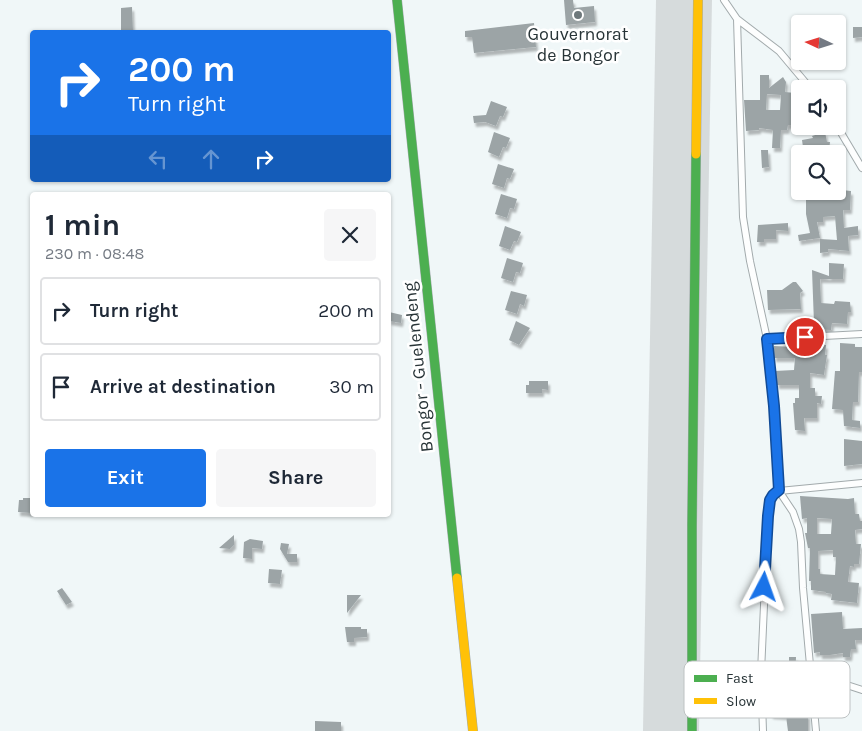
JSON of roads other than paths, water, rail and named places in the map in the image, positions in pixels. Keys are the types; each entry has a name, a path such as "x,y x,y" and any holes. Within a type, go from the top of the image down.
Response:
{"main road":[{"name":"Bongor - Guelendeng","path":"397,0 473,731"},
{"path":"692,661 698,0"},
{"path":"692,718 692,731"}],"street":[{"path":"724,0 737,19 779,51 803,80"},
{"path":"737,19 743,216 750,261 767,339 774,406 779,490 793,512 799,529 809,661"},
{"path":"842,135 862,168"},
{"path":"767,339 862,334"},
{"path":"761,661 770,500 779,490 862,483"},
{"path":"850,686 862,690"},
{"path":"763,718 763,731"},
{"path":"815,718 816,731"}],"place":[{"name":"Gouvernorat de Bongor","path":"578,15"}]}
